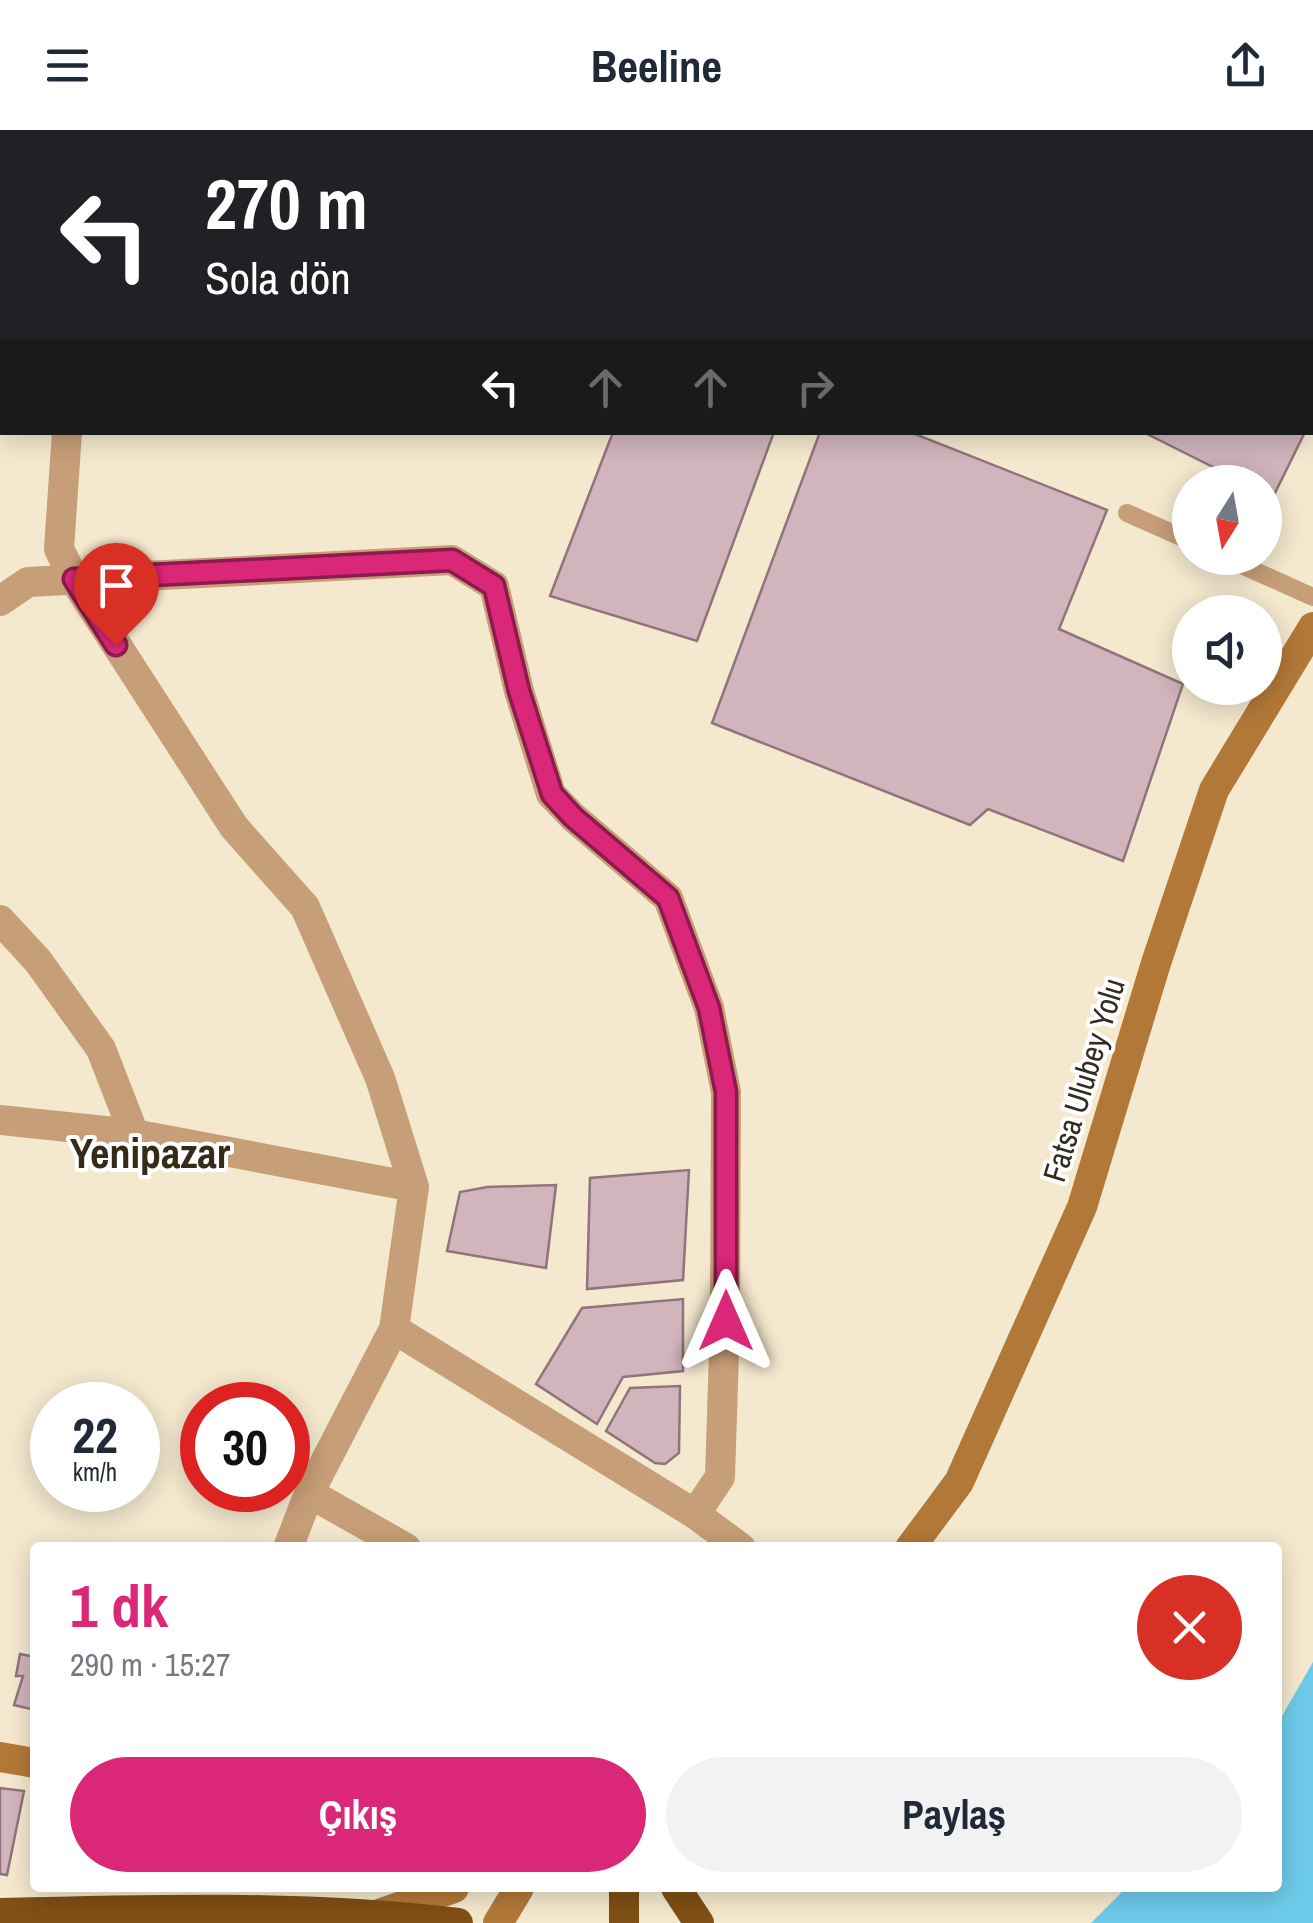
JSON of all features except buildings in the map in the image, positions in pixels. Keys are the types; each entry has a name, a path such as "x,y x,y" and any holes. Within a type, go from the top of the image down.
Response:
{"highway":[{"path":"624,1892 624,1923"},
{"path":"679,1892 699,1923"},
{"path":"0,1913 67,1899 458,1923"}],"main road":[{"name":"Fatsa Ulubey Yolu","path":"914,1542 959,1482 1082,1206 1214,790 1313,627"},
{"path":"0,1756 30,1762"},
{"path":"376,1915 442,1892"},
{"path":"498,1923 517,1892"}],"street":[{"path":"67,435 59,548 74,579 234,828 305,906 380,1078 414,1187 394,1329 310,1491"},
{"path":"0,601 28,582 452,560 494,586 519,691 552,794 573,817 668,898 709,1008 726,1092 726,1321 720,1476 696,1514"},
{"path":"0,920 38,960 101,1048 134,1134"},
{"path":"0,1120 134,1134 414,1187"},
{"path":"394,1329 696,1514 733,1542"},
{"path":"310,1494 395,1542"},
{"path":"290,1542 302,1512"}],"lane":[{"path":"1126,513 1172,533"},
{"path":"1264,575 1313,597"}],"water":[{"path":"1313,1662 1313,1923 1091,1923 1122,1892 1282,1892 1282,1716"}],"district":[{"name":"Yenipazar","path":"150,1153"}],"route":[{"path":"116,645 74,579 452,560 494,586 519,691 552,794 573,817 668,898 709,1008 726,1092 726,1321"}]}
